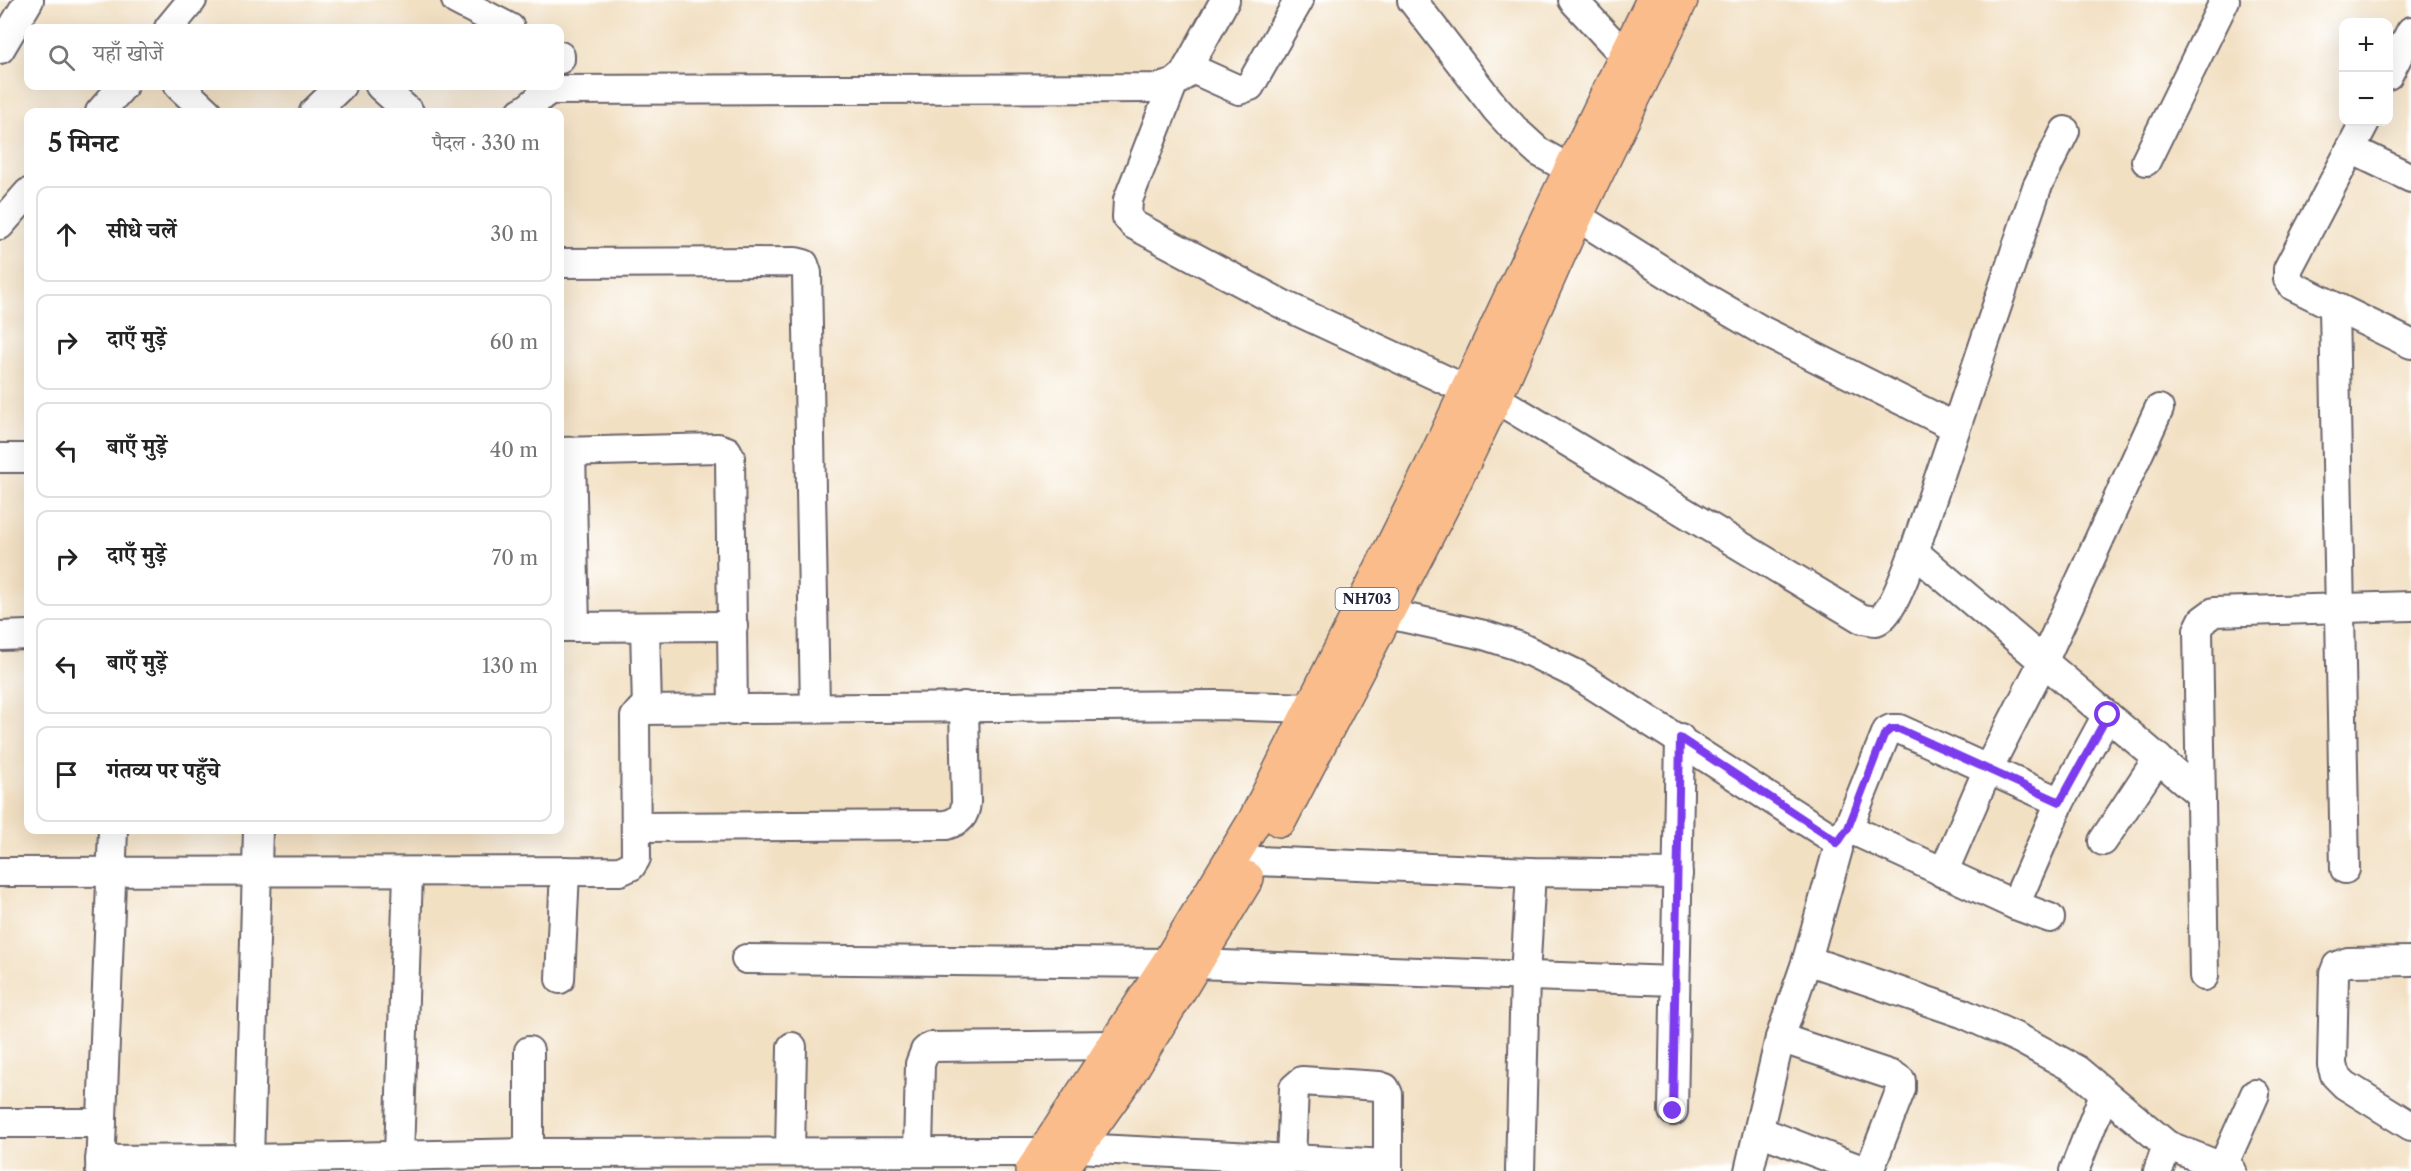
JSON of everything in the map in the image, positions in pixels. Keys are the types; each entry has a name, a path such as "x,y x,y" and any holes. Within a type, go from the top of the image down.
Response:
{"highway":[{"name":"NH703","path":"1053,1161 1125,1080 1181,963 1256,820 1322,713 1388,614 1481,394 1581,176 1625,56 1653,0"},
{"name":"NH703","path":"1053,1161 1114,1045 1181,963 1257,861 1278,826 1322,713 1415,501 1481,394 1576,216 1581,176 1681,0"}],"street":[{"path":"0,50 29,0"},
{"path":"172,24 192,0"},
{"path":"456,0 502,24"},
{"path":"1225,0 1180,76 1128,200 1127,217 1134,225 1284,305 1481,394 1862,619 1876,621 1885,616 1914,552 2037,187 2065,131"},
{"path":"564,90 1158,88 1180,76 1239,90 1251,86 1299,0"},
{"path":"1412,0 1489,101 1516,131 1539,152 1581,176"},
{"path":"1573,0 1625,56"},
{"path":"2146,161 2225,0"},
{"path":"2390,72 2411,31"},
{"path":"104,108 119,90"},
{"path":"183,90 203,108"},
{"path":"318,108 337,90"},
{"path":"384,90 405,108"},
{"path":"536,97 551,90"},
{"path":"2363,126 2288,269 2288,279 2293,286 2334,308 2411,344"},
{"path":"2351,149 2411,178"},
{"path":"0,225 24,198"},
{"path":"1576,216 1763,331 1955,428"},
{"path":"564,263 796,262 804,264 807,273 815,708"},
{"path":"2334,308 2344,869"},
{"path":"1943,873 1988,769 2044,660 2159,410"},
{"path":"733,626 567,627 565,452 718,448 727,451 730,457 733,626 733,711"},
{"path":"0,458 24,458"},
{"path":"1914,552 2200,794"},
{"path":"2204,976 2198,630 2203,620 2214,612 2411,606"},
{"path":"1388,614 1484,635 1518,646 1576,674 1680,738 1832,838 1842,836 1943,873 2050,918"},
{"path":"645,627 647,710"},
{"path":"0,636 24,635"},
{"path":"0,873 620,871 631,866 636,858 635,717 641,710 733,711 964,706 1194,705 1322,713"},
{"path":"636,826 934,825 954,823 961,819 965,812 966,802 964,706"},
{"path":"2015,905 2060,802 2108,715"},
{"path":"1749,1171 1780,1038 1807,960 1842,836 1884,735 1891,729 1899,729 2060,802"},
{"path":"1673,1111 1680,738"},
{"path":"2103,841 2158,758"},
{"path":"113,834 100,1166 249,1159 529,1153 577,1162 804,1158 918,1151 1053,1161 1291,1159 1388,1168 1388,1094 1385,1088 1302,1081 1294,1088 1291,1159"},
{"path":"249,1159 258,834"},
{"path":"1257,861 1531,872 1678,874"},
{"path":"561,979 565,871"},
{"path":"1520,1171 1525,977 1531,872"},
{"path":"399,1156 408,873"},
{"path":"746,959 1181,963 1675,981"},
{"path":"1807,960 1962,1013 2077,1070 2104,1094 2163,1158 2227,1169 2255,1094"},
{"path":"2411,961 2348,962 2337,966 2334,974 2332,1065 2335,1075 2345,1085 2411,1126"},
{"path":"1759,1131 1867,1171 1901,1089 1901,1080 1894,1076 1780,1038"},
{"path":"918,1151 920,1064 925,1051 930,1047 1114,1045"},
{"path":"792,1047 804,1158"},
{"path":"529,1051 529,1153"},
{"path":"2074,1171 2104,1094"},
{"path":"0,1123 102,1123"}],"route":[{"path":"1673,1111 1680,738 1832,838 1837,844 1848,828 1884,735 1891,729 1899,729 2060,802 2108,715"}]}
